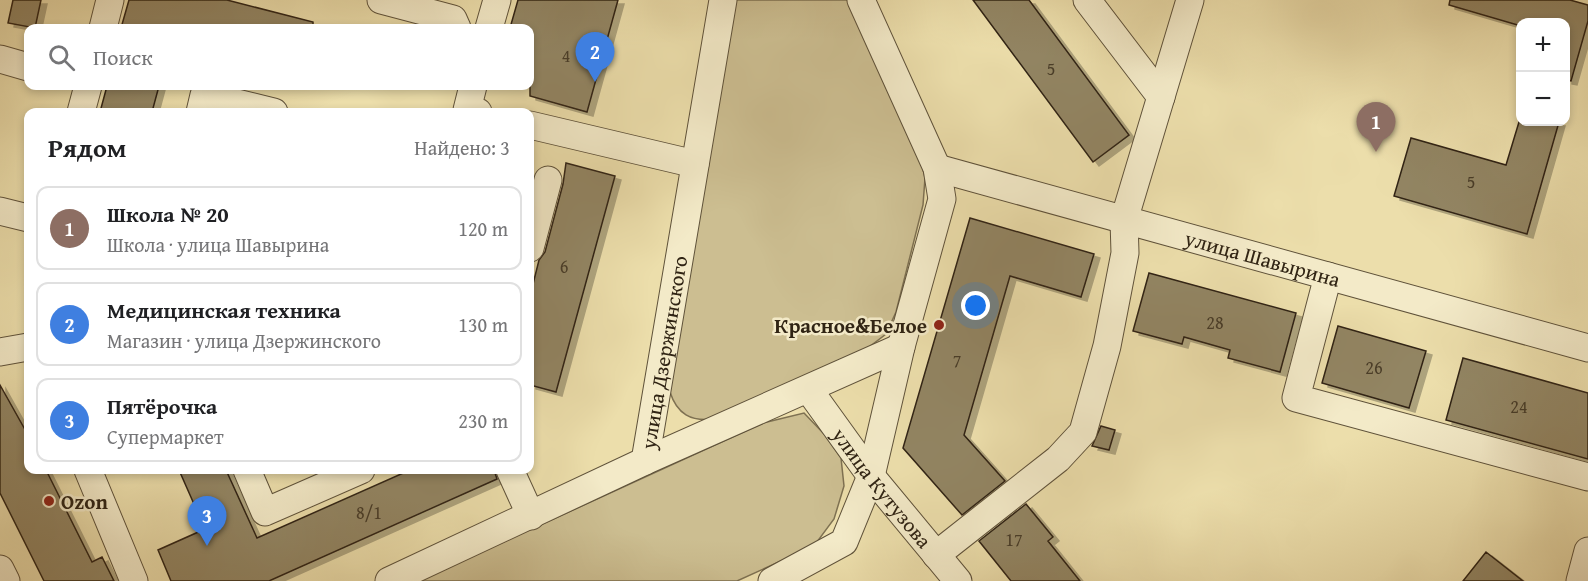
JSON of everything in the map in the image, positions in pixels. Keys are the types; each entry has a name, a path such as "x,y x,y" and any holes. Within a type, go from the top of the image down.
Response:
{"street":[{"path":"104,24 110,0"},
{"path":"381,0 451,16"},
{"path":"490,24 497,0"},
{"name":"улица Дзержинского","path":"389,581 645,461 723,0"},
{"path":"772,581 844,542 871,476 902,347 942,199 937,168 861,0"},
{"path":"1087,0 1161,97"},
{"path":"936,555 1058,459 1083,432 1107,346 1125,254 1124,220 1190,0"},
{"path":"0,60 24,66"},
{"path":"82,108 87,90"},
{"path":"201,108 204,95 258,108"},
{"path":"534,126 695,164"},
{"name":"улица Шавырина","path":"937,168 1588,348"},
{"path":"534,233 548,180"},
{"path":"0,211 24,217"},
{"path":"1329,276 1296,398 1588,477"},
{"path":"645,461 902,347"},
{"path":"0,352 24,348"},
{"name":"улица Кутузова","path":"809,390 871,476 957,581"},
{"path":"90,474 134,581"},
{"path":"249,474 265,512 352,474"},
{"path":"512,474 531,516"},
{"path":"1580,581 1588,550"},
{"path":"0,569 6,581"}],"shaded area":[{"path":"734,0 847,0 921,160 925,178 923,205 896,312 886,334 869,347 714,419 706,420 686,415 677,406 670,392"},
{"path":"804,413 825,435 841,458 844,486 834,519 814,546 737,581 418,581 763,423"}],"building":[{"path":"13,0 41,0 36,24 24,24 24,26 8,23"},
{"path":"129,0 227,0 313,22 313,24 122,24"},
{"path":"518,0 618,0 587,112 530,96 530,90 534,90 534,24 511,24"},
{"path":"973,0 1029,0 1129,135 1093,162"},
{"path":"1450,0 1570,0 1588,5 1588,21 1571,81 1570,18 1516,18 1516,25 1449,5"},
{"path":"106,90 158,90 153,108 101,108"},
{"path":"1518,126 1558,126 1527,234 1394,196 1411,138 1506,165"},
{"path":"566,163 615,176 556,392 534,386 534,280 539,260 545,252 563,184"},
{"path":"970,218 1094,254 1081,297 1010,276 964,435 1005,481 962,515 903,448"},
{"path":"1149,273 1296,313 1280,372 1228,358 1230,350 1184,337 1182,344 1133,331"},
{"path":"1338,326 1426,351 1409,408 1322,383"},
{"path":"1463,358 1588,393 1588,459 1446,420"},
{"path":"0,385 24,428 24,474 48,474 92,562 102,557 114,581 44,581 0,493"},
{"path":"1101,426 1115,430 1109,450 1092,446"},
{"path":"181,474 228,474 257,538 401,474 495,474 497,479 269,581 171,581 158,550 205,529"},
{"path":"1026,504 1053,537 1048,541 1080,581 1011,581 979,541"},
{"path":"1486,552 1523,581 1463,581"}],"place":[{"name":"Медицинская техника","path":"595,82"},
{"name":"Школа № 20","path":"1376,152"},
{"name":"Красное&Белое","path":"939,325"},
{"name":"Ozon","path":"49,501"},
{"name":"Пятёрочка","path":"207,546"}]}
